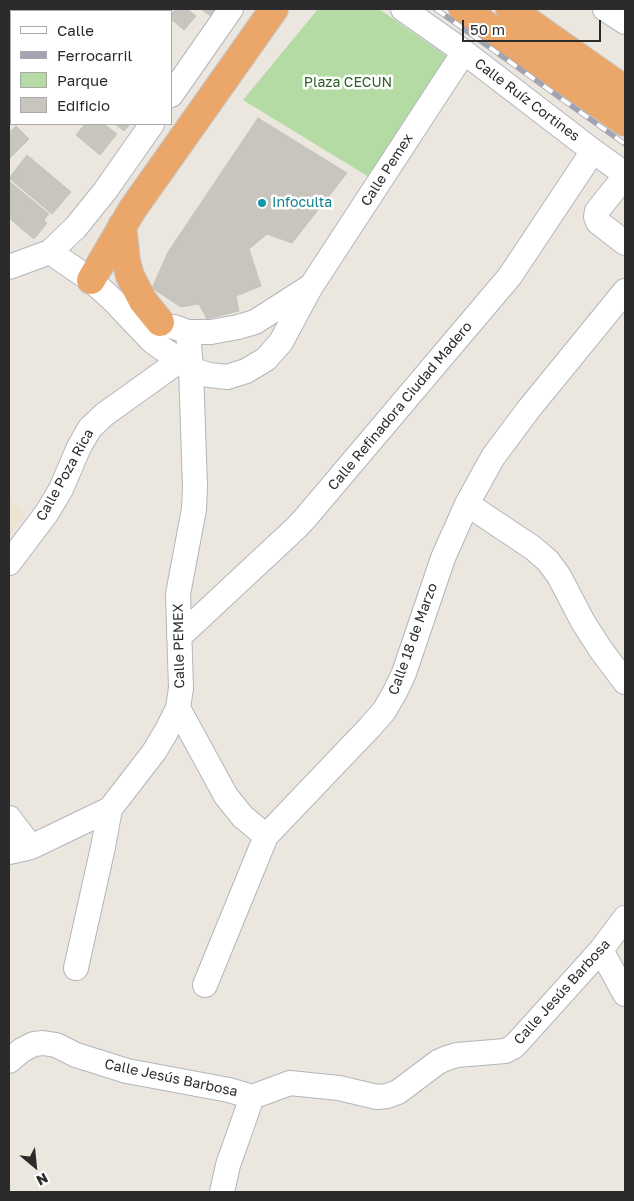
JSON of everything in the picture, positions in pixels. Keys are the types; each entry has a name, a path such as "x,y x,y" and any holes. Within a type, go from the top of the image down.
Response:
{"highway":[{"path":"91,280 127,218 273,9"},
{"path":"463,9 625,122"},
{"path":"510,9 625,90"},
{"path":"127,218 126,261 130,276 143,301 160,322"}],"street":[{"path":"172,94 231,9"},
{"name":"Calle Ruíz Cortines","path":"403,9 464,52 625,175"},
{"path":"605,9 625,22"},
{"name":"Calle Pemex","path":"185,365 209,375 227,377 246,371 266,359 281,342 310,288 464,52"},
{"path":"9,267 50,252 76,227 105,191 151,125"},
{"name":"Calle Refinadora Ciudad Madero","path":"179,637 307,516 510,276 594,151"},
{"path":"625,175 597,211 596,217 598,222 625,243"},
{"path":"50,252 91,280 152,341 185,365"},
{"path":"115,302 188,332 211,332 255,322 310,288"},
{"name":"Calle 18 de Marzo","path":"205,985 266,836 370,727 384,710 395,692 404,673 443,558 467,504 493,458 528,410 625,291"},
{"path":"255,322 266,359"},
{"name":"Calle PEMEX","path":"76,968 110,809 154,752 178,708 180,688 178,594 194,509 195,487 185,365 188,332"},
{"name":"Calle Poza Rica","path":"9,563 54,501 79,446 90,428 105,414 185,365"},
{"path":"467,504 533,548 548,561 559,576 583,622 625,682"},
{"path":"178,708 226,796 243,817 266,836"},
{"path":"9,818 20,850 110,809"},
{"name":"Calle Jesús Barbosa","path":"9,1061 22,1050 34,1044 49,1044 56,1045 76,1055 127,1071 229,1090 252,1097 290,1084 339,1088 377,1097 387,1096 398,1092 438,1062 447,1058 457,1055 504,1051 513,1047 602,950 625,918"},
{"path":"602,950 625,994"},
{"path":"222,1192 228,1165 252,1097"}],"shaded area":[{"path":"9,500 26,513 9,536"}],"green space":[{"name":"Plaza CECUN","path":"318,9 379,9 449,58 369,177 243,100"}],"building":[{"path":"44,9 69,9 68,10"},
{"path":"176,9 187,9 196,16 184,30 172,20 172,13"},
{"path":"201,9 219,9 212,17"},
{"name":"Infoculta","path":"258,118 347,173 292,243 267,234 249,249 261,286 236,296 239,311 207,319 199,304 181,307 152,288 168,252"},
{"path":"84,125 105,125 117,134 100,155 76,135"},
{"path":"116,125 129,125 124,131"},
{"path":"16,126 29,139 9,159 9,133"},
{"path":"27,155 71,192 52,214 9,178"},
{"path":"9,181 49,214 44,220 47,223 34,239 9,218"}],"railway":[{"path":"436,9 625,144"}],"place":[{"name":"Infoculta","path":"262,203"}]}
